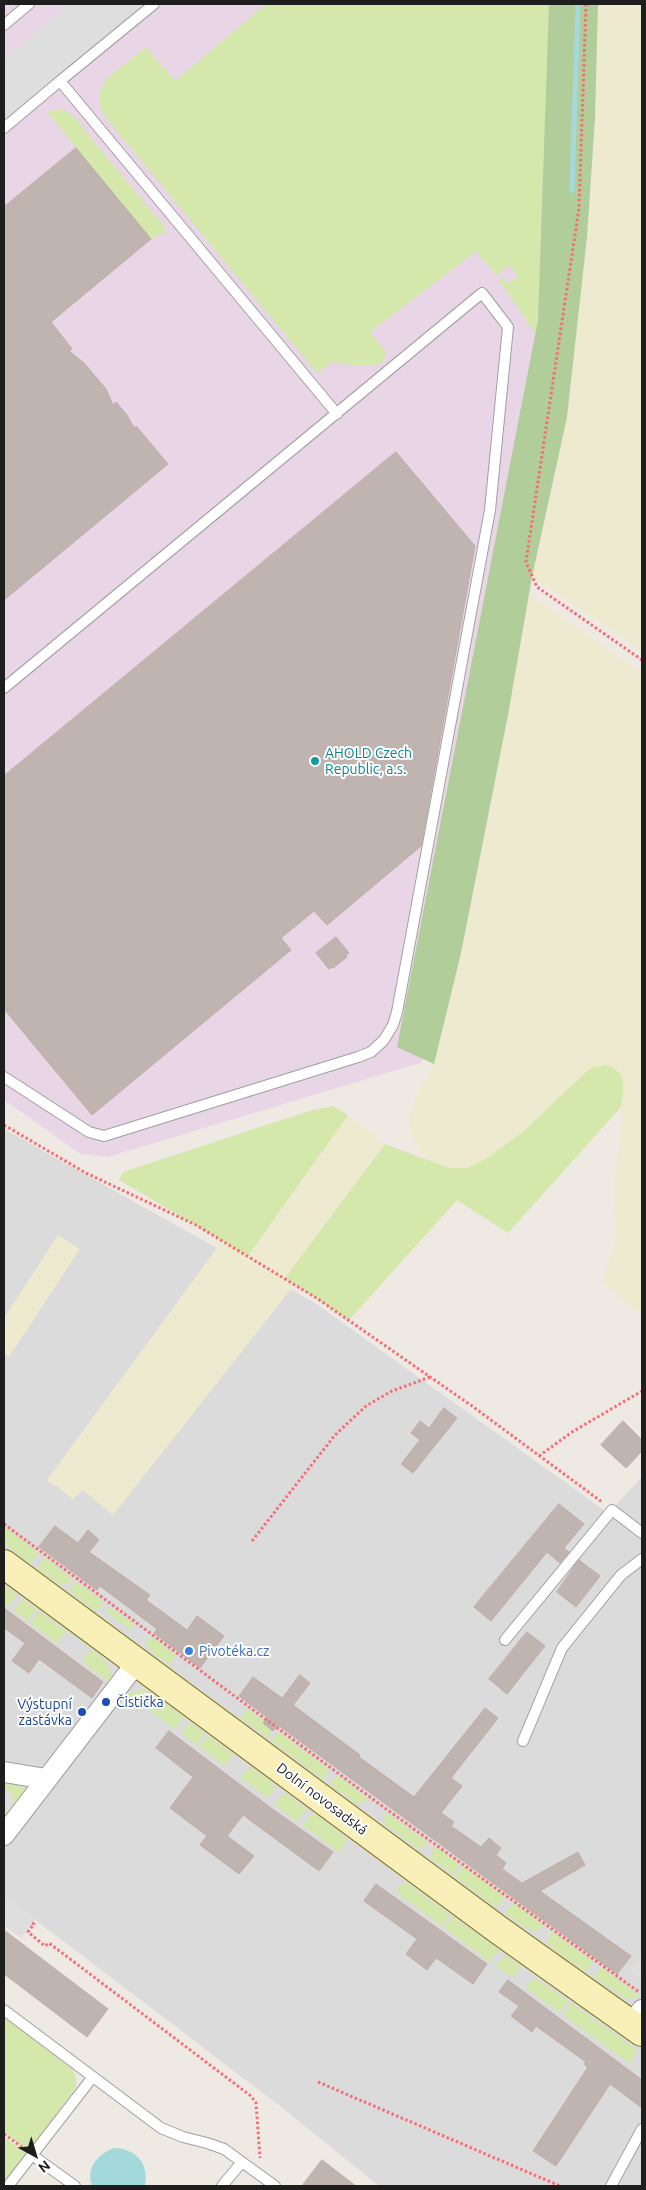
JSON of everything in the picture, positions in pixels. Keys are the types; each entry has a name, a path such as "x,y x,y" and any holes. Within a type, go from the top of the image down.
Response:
{"main road":[{"name":"Dolní novosadská","path":"4,1564 500,1931 639,2022"}],"street":[{"path":"4,1835 13,1813 46,1779 137,1662"},
{"path":"4,1772 46,1779"}],"lane":[{"path":"4,25 28,4"},
{"path":"4,128 154,4"},
{"path":"60,82 336,414"},
{"path":"4,688 482,293 508,327 490,510 417,909 397,1012 389,1033 378,1046 358,1057 104,1136 89,1132 4,1077"},
{"path":"505,1640 612,1510 642,1533"},
{"path":"523,1741 562,1648 621,1575 642,1559"},
{"path":"4,2010 161,2128 183,2138 224,2149 275,2186"},
{"path":"8,2186 92,2078"},
{"path":"611,2186 642,2129"},
{"path":"32,2155 75,2186"},
{"path":"222,2186 242,2162"}],"path":[{"path":"586,4 579,208 526,562 537,587 642,660"},
{"path":"4,1124 86,1173 204,1230 318,1299 430,1377 612,1510"},
{"path":"252,1540 334,1435 366,1406 392,1392 430,1377"},
{"path":"539,1456 572,1432 642,1391"},
{"path":"4,1524 368,1795 642,1995"},
{"path":"32,1923 34,1924 28,1932 45,1946 49,1943 251,2096 256,2103 261,2176"},
{"path":"318,2082 560,2186"},
{"path":"4,2134 32,2155"}],"shaded area":[{"path":"4,4 556,4 550,330 426,1056 420,1063 108,1157 81,1154 4,1100"},
{"path":"70,4 153,4 4,127 4,59"},
{"path":"598,4 642,4 642,650 532,577 567,417 587,237 595,118"},
{"path":"529,594 642,673 642,1315 602,1283 616,1240 614,1181 624,1089 589,1069 525,1130 489,1157 467,1169 457,1169 432,1163 420,1151 409,1128 414,1100 434,1064 461,953 508,715"},
{"path":"348,1115 385,1144 285,1278 295,1284 113,1515 83,1490 73,1499 47,1480 222,1241 249,1256"},
{"path":"4,1129 315,1303 608,1513 642,1477 642,2186 379,2186 280,2106 4,1896"},
{"path":"58,1235 80,1249 9,1357 4,1353 4,1318"},
{"path":"4,1788 10,1792 14,1801 4,1815"},
{"path":"4,1896 36,1919 21,1938 4,1926"},
{"path":"642,1954 642,1980 630,1971"}],"green space":[{"path":"266,4 549,4 538,320 535,333 499,280 503,278 508,284 518,276 508,265 496,275 476,251 370,332 386,352 384,359 380,363 373,366 365,366 332,362 317,373 105,117 100,102 103,84 106,79 146,47 175,81"},
{"path":"549,4 598,4 595,118 587,237 567,417 532,577 508,715 461,953 434,1064 397,1047 538,320"},
{"path":"57,109 65,110 74,117 167,230 152,240 47,112"},
{"path":"605,1065 618,1071 623,1081 621,1107 508,1233 457,1200 349,1320 285,1278 385,1144 449,1168 467,1168 489,1157 525,1130 589,1069"},
{"path":"333,1106 348,1115 248,1256 119,1180 123,1172 309,1111"},
{"path":"4,1526 39,1553 30,1563 4,1543"},
{"path":"45,1557 71,1578 67,1583 61,1585 38,1569"},
{"path":"75,1581 104,1602 97,1612 69,1591"},
{"path":"4,1585 15,1593 15,1597 8,1607 4,1604"},
{"path":"22,1599 36,1609 27,1621 14,1611"},
{"path":"110,1607 134,1624 130,1630 106,1612"},
{"path":"39,1611 66,1631 57,1643 30,1623"},
{"path":"150,1636 176,1655 171,1663 160,1658 149,1649 146,1642"},
{"path":"91,1650 100,1656 109,1667 110,1682 82,1662"},
{"path":"145,1690 183,1717 175,1729 127,1694"},
{"path":"247,1708 274,1728 268,1738 241,1718"},
{"path":"189,1722 205,1734 196,1745 181,1733"},
{"path":"279,1732 330,1770 323,1779 272,1741"},
{"path":"208,1736 233,1754 225,1766 200,1747"},
{"path":"250,1767 274,1784 274,1789 268,1798 240,1777"},
{"path":"337,1775 367,1798 363,1804 358,1804 330,1785"},
{"path":"4,1783 20,1785 26,1794 4,1822"},
{"path":"284,1793 307,1809 297,1821 274,1804"},
{"path":"387,1813 428,1842 420,1850 386,1825 383,1820"},
{"path":"315,1814 347,1839 340,1852 303,1826 311,1815"},
{"path":"435,1846 460,1864 453,1874 430,1858"},
{"path":"463,1866 505,1896 498,1906 491,1904 455,1876"},
{"path":"406,1882 450,1915 442,1926 396,1892"},
{"path":"513,1902 544,1925 537,1931 524,1927 513,1919 506,1913"},
{"path":"453,1917 499,1950 490,1962 444,1928"},
{"path":"552,1931 593,1961 589,1969 584,1971 550,1946 547,1940"},
{"path":"506,1955 511,1959 510,1962 515,1961 520,1966 513,1978 496,1966"},
{"path":"601,1967 641,1997 626,1999 594,1977"},
{"path":"534,1977 568,2001 560,2013 526,1988"},
{"path":"571,2003 634,2048 636,2053 629,2063 563,2015"},
{"path":"4,2016 72,2069 76,2076 76,2087 29,2151 4,2132"},
{"path":"4,2137 26,2153 4,2184"}],"water":[{"path":"114,2148 129,2151 140,2159 145,2171 145,2186 92,2186 90,2173 94,2163 103,2154"}],"building":[{"path":"76,148 151,239 51,322 72,349 69,351 84,363 106,389 113,405 116,402 127,415 134,428 136,426 168,464 4,600 4,207"},
{"path":"396,452 475,546 421,846 327,925 314,911 281,938 291,950 92,1115 4,1009 4,776"},
{"path":"336,937 349,953 346,955 347,957 329,969 316,953"},
{"path":"444,1408 457,1418 413,1473 401,1464 420,1440 411,1433 420,1421 429,1428"},
{"path":"623,1421 642,1440 642,1451 626,1468 601,1445"},
{"path":"559,1504 584,1524 564,1548 569,1552 560,1563 547,1552 491,1621 474,1607"},
{"path":"55,1526 78,1543 88,1530 99,1540 89,1552 150,1595 146,1600 187,1630 197,1616 224,1636 200,1668 154,1633 157,1629 100,1586 97,1590 39,1547"},
{"path":"579,1560 600,1576 576,1607 557,1592"},
{"path":"4,1608 103,1682 92,1698 39,1659 29,1673 12,1661 25,1643 4,1628"},
{"path":"527,1632 545,1646 507,1694 489,1679"},
{"path":"300,1675 310,1683 293,1705 414,1797 485,1708 498,1718 451,1778 462,1786 441,1813 454,1822 451,1826 481,1847 489,1838 501,1848 496,1855 506,1863 502,1869 522,1883 578,1852 585,1865 540,1891 631,1956 617,1974 278,1725 273,1731 263,1723 267,1717 239,1696 253,1677 282,1698"},
{"path":"169,1731 333,1852 319,1871 243,1815 227,1836 254,1856 239,1874 200,1845 207,1836 170,1808 193,1777 156,1748"},
{"path":"376,1884 487,1964 473,1984 436,1958 427,1970 406,1954 417,1939 364,1901"},
{"path":"4,1930 108,2009 87,2037 4,1974"},
{"path":"508,1980 642,2080 642,2108 610,2084 556,2166 533,2151 588,2067 584,2064 586,2062 536,2026 532,2032 511,2016 519,2006 499,1992"},
{"path":"322,2160 356,2186 302,2186"}],"waterway":[{"path":"572,191 578,4"}],"place":[{"name":"AHOLD Czech Republic, a.s.","path":"315,761"},
{"name":"Pivotéka.cz","path":"189,1651"},
{"name":"Čistička","path":"106,1702"},
{"name":"Výstupní zastávka","path":"82,1712"}]}
